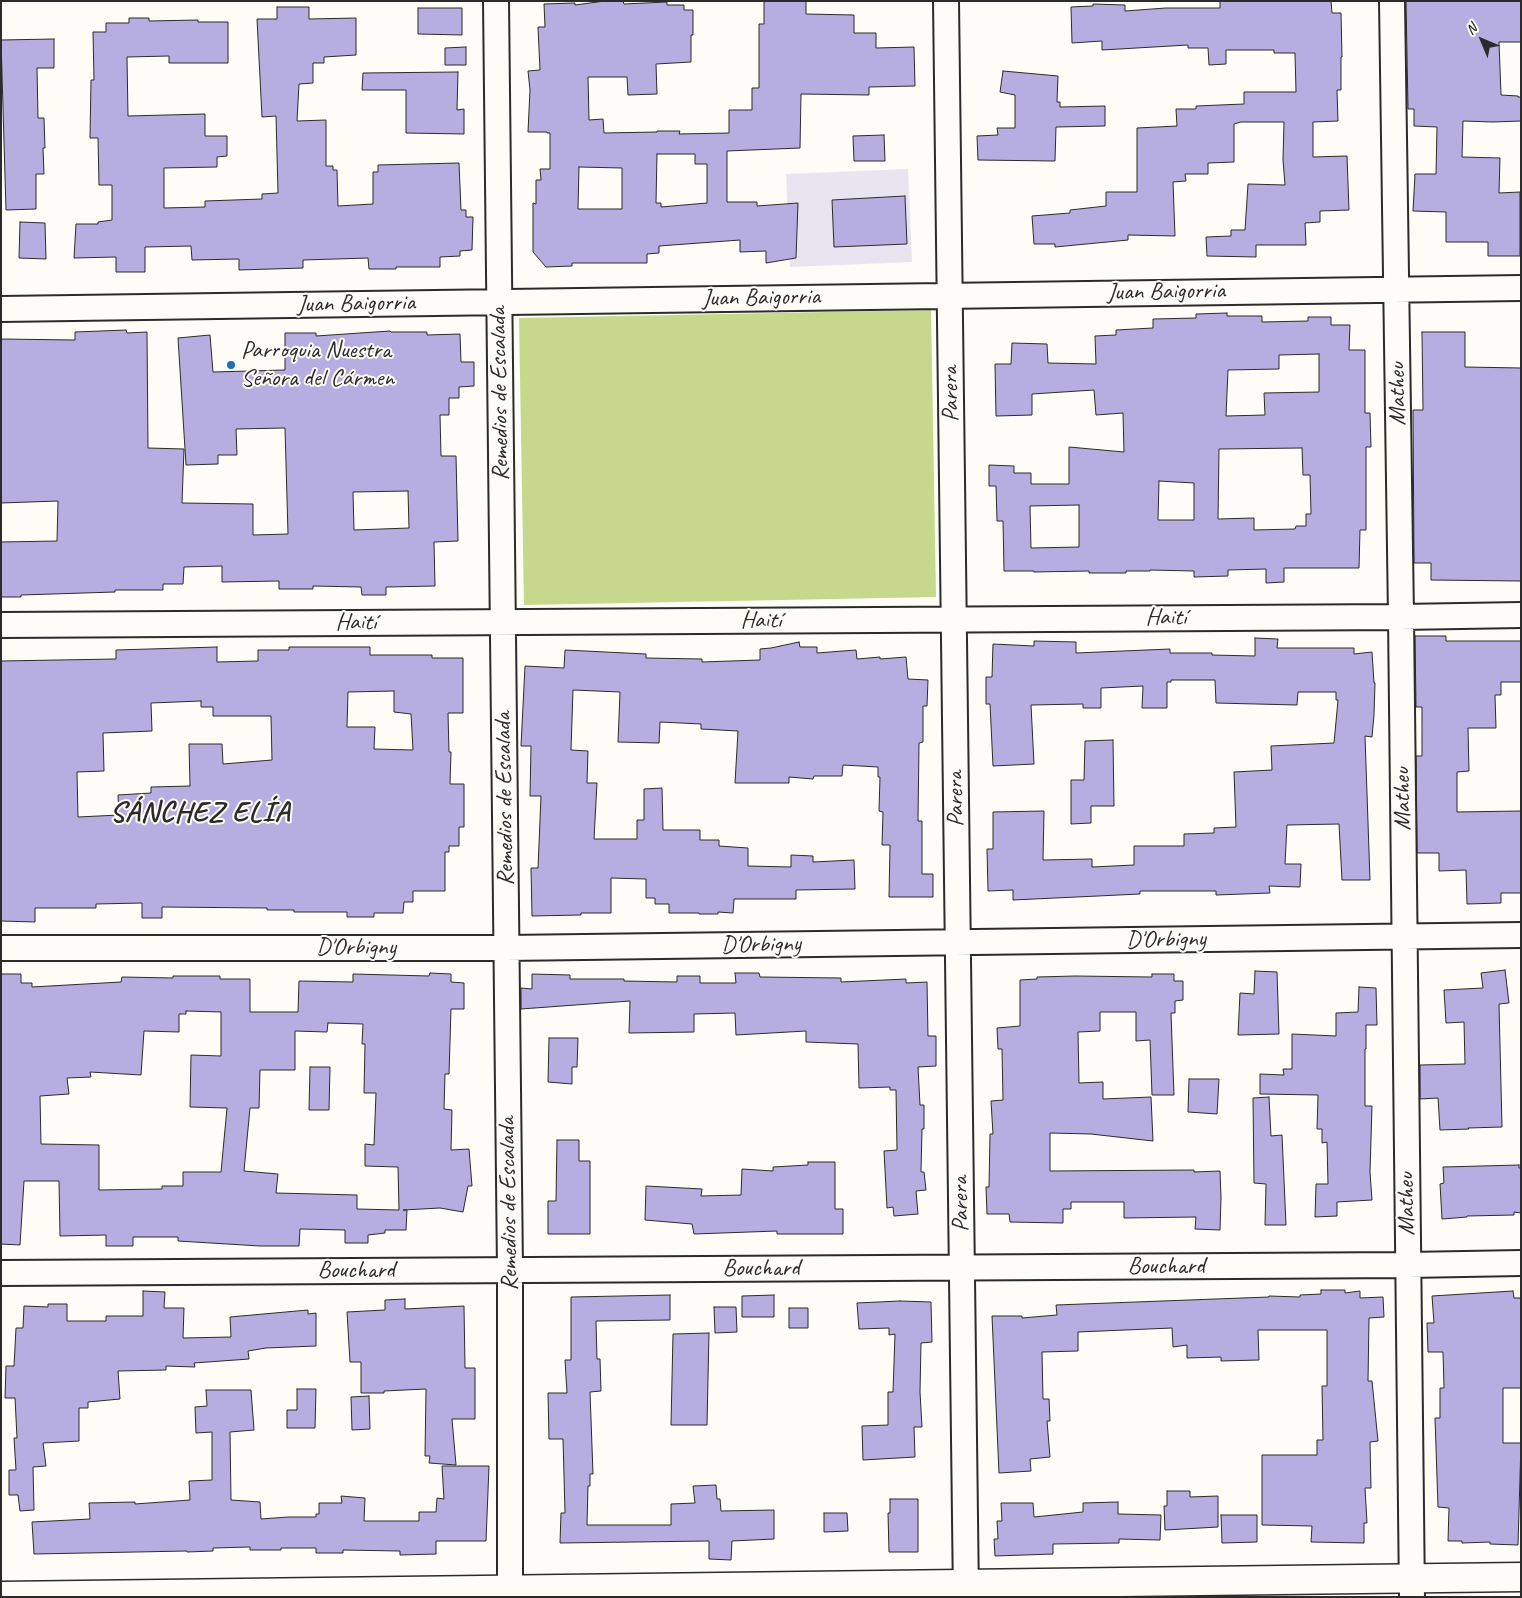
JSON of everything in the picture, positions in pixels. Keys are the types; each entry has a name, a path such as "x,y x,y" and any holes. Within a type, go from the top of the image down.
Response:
{"main road":[{"path":"1,1596 1412,1588 1521,1577"}],"street":[{"name":"Remedios de Escalada","path":"496,1 510,1270 510,1593"},
{"name":"Parera","path":"946,1 966,1590"},
{"name":"Matheu","path":"1392,1 1412,1588"},
{"name":"Juan Baigorria","path":"1,309 1521,288"},
{"name":"Haití","path":"1,625 1521,615"},
{"name":"D'Orbigny","path":"1,948 506,948 1521,935"},
{"name":"Bouchard","path":"1,1273 1521,1263"}],"shaded area":[{"path":"908,169 912,262 790,267 786,174"}],"green space":[{"path":"931,310 936,597 524,605 519,318"}],"building":[{"path":"605,1 623,1 624,4 667,2 667,5 684,5 684,10 693,10 691,62 656,64 657,94 628,95 627,77 588,77 589,120 603,119 604,133 680,131 679,134 729,133 729,110 752,110 752,88 759,88 759,24 764,24 764,1 806,1 806,14 854,15 854,33 876,33 876,48 914,47 915,86 869,87 869,95 801,94 800,148 727,151 727,202 757,202 757,206 798,203 796,258 766,263 766,251 740,252 740,240 659,246 659,253 647,254 647,263 572,263 572,266 546,267 533,252 533,203 536,204 536,180 541,180 540,169 550,169 550,133 528,132 530,90 528,71 540,70 538,27 545,27 544,4 575,3 575,5","holes":["657,154 695,154 695,164 707,164 707,203 661,207 661,203 656,203","579,167 622,168 622,209 578,209"]},
{"path":"1220,1 1331,1 1332,13 1341,13 1342,57 1341,90 1337,90 1338,121 1313,122 1313,157 1347,156 1349,210 1320,211 1320,222 1305,223 1306,245 1256,245 1256,257 1207,256 1206,237 1231,236 1231,230 1245,230 1248,184 1285,185 1283,160 1284,122 1241,122 1234,124 1234,162 1208,163 1208,174 1185,174 1186,181 1173,182 1175,236 1128,235 1128,240 1055,247 1055,244 1034,244 1032,216 1070,213 1070,210 1106,206 1106,192 1137,192 1137,128 1177,126 1176,109 1196,109 1196,106 1244,104 1244,92 1296,92 1295,53 1274,53 1274,50 1226,50 1226,64 1209,65 1208,48 1188,48 1188,45 1102,50 1102,41 1072,43 1071,7 1093,6 1093,4 1125,5 1125,11 1166,8 1220,8"},
{"path":"1406,1 1521,1 1521,42 1499,42 1501,95 1521,97 1521,121 1463,121 1462,157 1500,158 1499,193 1520,192 1520,256 1488,256 1488,242 1446,242 1446,212 1413,211 1415,174 1436,174 1437,127 1414,126 1414,109 1408,109"},
{"path":"277,7 309,7 309,19 356,18 356,55 324,57 324,63 313,63 313,83 299,84 297,121 326,120 326,166 333,166 333,170 337,170 338,206 373,204 373,172 378,172 378,165 459,163 461,210 466,210 466,217 473,217 472,250 460,251 460,256 440,257 440,267 396,267 396,269 369,269 368,258 303,260 303,268 239,270 239,259 192,260 191,246 145,247 145,272 116,272 116,257 74,258 76,224 98,224 98,222 112,220 112,185 99,185 98,138 90,138 91,80 94,80 93,32 106,32 106,23 129,23 129,18 149,18 149,21 198,20 198,22 228,22 228,63 169,63 169,56 127,57 128,116 205,114 205,136 227,136 227,156 217,157 217,167 164,168 164,208 205,207 205,201 262,199 262,194 278,193 276,116 262,117 257,19 277,19"},
{"path":"418,8 462,8 462,35 418,34"},
{"path":"54,39 54,68 37,68 38,118 44,118 45,148 43,148 44,174 36,174 36,209 6,210 1,40"},
{"path":"466,47 466,65 445,65 445,48"},
{"path":"1003,71 1058,76 1057,102 1060,102 1060,107 1105,106 1105,126 1056,127 1055,161 978,160 977,136 998,135 997,128 1015,128 1015,95 1000,92"},
{"path":"458,72 457,110 464,109 464,134 406,133 406,90 362,90 363,73"},
{"path":"884,135 885,161 854,161 853,136"},
{"path":"905,196 907,244 834,247 832,200"},
{"path":"20,222 45,223 46,259 19,258"},
{"path":"1227,313 1227,316 1262,316 1262,322 1308,321 1308,317 1331,317 1331,325 1350,325 1349,350 1365,350 1365,413 1370,413 1371,447 1366,447 1366,530 1360,530 1359,568 1284,568 1284,582 1266,583 1266,569 1228,570 1228,576 1194,577 1194,571 1150,570 1126,571 1126,573 1089,573 1089,571 1004,571 1003,521 997,521 996,486 989,486 989,465 1014,466 1014,473 1031,473 1031,484 1069,484 1069,447 1124,452 1123,413 1096,415 1094,390 1032,394 1032,415 996,416 995,364 1011,364 1012,343 1047,344 1048,363 1096,364 1095,336 1116,335 1116,330 1153,328 1153,319 1196,318 1196,314","holes":["1319,354 1319,392 1264,393 1265,415 1226,416 1228,370 1279,369 1279,355","1302,448 1303,475 1310,475 1311,514 1306,514 1306,526 1296,526 1295,529 1254,530 1254,518 1218,519 1219,449","1159,481 1194,483 1194,520 1158,520","1079,505 1079,547 1031,548 1030,506"]},
{"path":"126,330 127,333 147,332 148,448 184,449 182,503 253,504 253,535 288,534 285,428 236,429 237,455 218,455 218,464 186,465 178,338 210,335 213,372 285,370 285,333 316,333 316,336 390,331 427,332 427,335 460,334 461,362 474,362 474,386 459,387 459,398 449,398 449,415 440,415 441,456 456,456 458,541 434,542 435,586 386,587 386,595 362,595 361,587 313,586 313,589 279,589 279,581 222,582 222,566 184,567 183,584 163,584 163,590 115,590 115,592 1,597 1,542 57,541 58,501 1,503 1,339 75,340 75,332","holes":["408,491 409,528 354,530 353,492"]},
{"path":"1422,332 1465,332 1465,367 1521,368 1521,581 1431,580 1431,563 1414,563 1413,410 1423,410"},
{"path":"1415,636 1446,636 1446,641 1521,641 1521,682 1501,682 1501,695 1495,695 1496,728 1468,728 1469,771 1457,772 1457,812 1521,811 1521,893 1501,893 1501,903 1467,904 1466,870 1439,871 1439,853 1417,853 1416,756 1422,756 1422,707 1416,707"},
{"path":"1255,638 1278,639 1277,648 1354,648 1354,654 1372,652 1375,683 1374,715 1372,737 1365,736 1370,880 1342,880 1339,824 1287,825 1285,864 1301,864 1300,887 1269,886 1270,893 1216,895 1216,891 1140,891 1140,894 1013,900 1013,890 988,891 987,849 993,849 993,812 1044,811 1043,860 1092,859 1092,867 1134,865 1134,846 1184,846 1184,834 1214,833 1214,828 1236,827 1234,772 1272,770 1271,746 1334,743 1338,700 1336,700 1336,692 1298,692 1297,705 1216,703 1215,680 1171,680 1171,682 1167,682 1167,708 1142,708 1143,686 1101,688 1101,708 1083,708 1083,704 1031,705 1034,764 993,766 990,704 986,704 986,677 992,677 993,644 1034,646 1034,641 1076,642 1076,653 1170,649 1170,653 1255,656"},
{"path":"799,642 800,647 817,647 817,653 856,650 857,659 906,657 908,679 928,680 927,706 923,706 923,742 919,743 918,821 922,821 922,874 933,874 933,897 889,897 890,845 882,845 883,812 879,811 880,777 878,777 878,767 843,765 842,776 814,776 813,779 789,777 789,783 735,783 738,731 701,729 701,724 660,722 659,743 618,742 620,692 573,690 571,750 588,751 587,783 597,783 594,839 637,839 637,820 644,820 644,789 662,788 663,830 700,830 700,840 719,840 719,846 748,848 748,866 791,867 791,855 813,856 813,862 854,860 855,889 796,890 796,899 734,899 733,913 669,913 669,904 655,904 655,898 646,898 646,879 611,878 611,913 532,916 531,868 538,868 541,796 530,796 531,746 521,746 525,666 564,668 565,650 646,654 646,658 702,659 702,662 760,660 760,649"},
{"path":"217,647 217,662 258,661 258,650 289,650 289,647 370,647 370,655 432,655 432,658 463,658 463,713 448,713 449,752 451,752 450,784 464,784 464,827 459,827 459,846 449,846 449,852 445,852 445,891 413,891 413,902 404,902 403,913 374,913 374,917 347,917 347,912 294,912 294,910 267,910 267,908 162,907 162,918 142,918 142,903 96,904 96,908 35,908 35,922 1,921 1,661 116,659 116,650","holes":["394,691 394,712 411,714 413,750 374,749 375,727 347,727 348,692","201,701 201,707 213,707 213,716 271,716 272,760 223,764 222,744 189,744 190,786 151,787 151,793 118,795 119,815 78,817 77,772 104,771 103,733 152,731 151,703"]},
{"path":"1113,740 1114,806 1091,806 1091,823 1071,824 1071,780 1084,780 1085,741"},
{"path":"1505,970 1509,1003 1499,1004 1502,1127 1440,1130 1438,1098 1420,1099 1420,1065 1465,1064 1464,1022 1446,1023 1444,990 1483,988 1481,973"},
{"path":"1255,971 1277,972 1279,1034 1238,1035 1240,993 1254,994"},
{"path":"430,973 451,974 451,982 464,983 464,1009 451,1009 449,1074 445,1074 444,1109 452,1110 451,1150 469,1149 472,1186 468,1186 463,1212 440,1208 403,1210 407,1210 406,1230 385,1230 385,1233 368,1235 368,1243 345,1243 345,1230 300,1229 299,1246 260,1246 178,1241 178,1237 133,1237 133,1246 106,1246 106,1235 60,1236 59,1181 24,1181 20,1245 1,1244 1,974 21,974 21,983 32,983 32,987 121,982 122,977 173,978 173,976 220,976 220,979 250,979 250,1012 298,1012 299,981 353,982 353,974 429,976","holes":["186,1011 221,1012 221,1056 191,1055 190,1107 227,1108 221,1172 183,1172 183,1186 162,1186 162,1189 99,1190 99,1145 41,1144 40,1096 69,1094 67,1078 91,1077 90,1072 141,1075 144,1031 179,1032 179,1014 186,1014","328,1023 363,1024 362,1044 365,1044 364,1093 376,1093 374,1145 365,1144 365,1166 398,1167 399,1210 357,1209 357,1195 276,1193 278,1174 244,1171 250,1108 259,1108 260,1070 295,1070 295,1031 327,1032"]},
{"path":"735,973 759,973 760,977 841,978 841,982 906,979 906,983 927,982 928,1036 936,1036 936,1066 918,1067 920,1105 924,1105 921,1172 924,1172 926,1190 916,1191 918,1214 894,1216 893,1207 887,1208 884,1151 897,1150 896,1090 890,1090 890,1087 859,1088 858,1044 806,1042 806,1031 736,1035 735,1013 694,1014 694,1032 629,1033 630,1001 521,1009 521,988 532,989 532,974 570,975 570,979 624,979 624,981 677,982 677,976 700,976 700,983 736,983"},
{"path":"1152,974 1174,974 1174,981 1183,981 1183,1000 1175,1001 1175,1013 1171,1013 1174,1095 1152,1095 1150,1040 1136,1041 1136,1012 1100,1012 1100,1031 1078,1032 1079,1083 1103,1082 1103,1099 1151,1097 1153,1141 1091,1134 1050,1133 1050,1171 1220,1171 1220,1230 1195,1229 1196,1217 1124,1218 1124,1202 1071,1202 1071,1209 1063,1209 1063,1223 1010,1222 1009,1214 987,1214 986,1187 989,1187 990,1134 993,1134 991,1101 1003,1100 1002,1049 998,1049 997,1028 1020,1026 1020,980 1037,979 1037,977 1075,976 1152,977"},
{"path":"1359,987 1376,988 1377,1025 1366,1025 1365,1049 1365,1106 1372,1106 1370,1172 1372,1200 1337,1202 1337,1216 1315,1217 1316,1184 1328,1184 1327,1142 1322,1143 1322,1129 1317,1129 1318,1095 1260,1094 1260,1074 1284,1075 1283,1069 1292,1069 1292,1034 1336,1036 1336,1013 1358,1012"},
{"path":"549,1038 578,1038 577,1067 572,1067 572,1084 548,1082"},
{"path":"310,1067 330,1067 329,1110 309,1110"},
{"path":"1189,1079 1219,1079 1217,1114 1188,1112"},
{"path":"1269,1097 1271,1136 1282,1135 1286,1225 1265,1225 1266,1184 1254,1183 1253,1098"},
{"path":"557,1140 579,1140 579,1161 590,1161 590,1234 548,1234 548,1201 556,1201"},
{"path":"808,1162 835,1162 835,1209 843,1209 843,1234 777,1234 777,1231 694,1234 692,1224 645,1220 646,1186 702,1189 701,1196 741,1195 742,1169 773,1171 773,1167 808,1165"},
{"path":"1519,1165 1519,1168 1521,1168 1521,1213 1514,1212 1514,1215 1467,1216 1442,1219 1440,1184 1444,1183 1443,1167"},
{"path":"1321,1290 1345,1290 1345,1293 1360,1291 1360,1298 1383,1297 1384,1317 1369,1318 1368,1381 1372,1381 1378,1441 1370,1442 1371,1488 1365,1488 1367,1523 1364,1523 1364,1543 1311,1542 1312,1526 1262,1525 1262,1455 1317,1455 1317,1440 1323,1440 1322,1386 1327,1386 1327,1330 1258,1330 1259,1360 1221,1361 1221,1357 1187,1358 1187,1345 1173,1347 1172,1328 1078,1332 1078,1351 1042,1352 1043,1399 1049,1399 1050,1421 1047,1421 1050,1457 1030,1459 1031,1471 999,1473 992,1316 1022,1316 1022,1318 1057,1315 1056,1305 1269,1296 1300,1297 1300,1295 1321,1294"},
{"path":"143,1291 165,1292 164,1308 184,1308 183,1338 231,1337 230,1317 308,1310 308,1314 316,1313 316,1346 266,1348 248,1351 249,1359 194,1363 195,1367 166,1366 166,1370 118,1371 120,1399 88,1402 88,1408 79,1408 79,1441 43,1443 46,1466 33,1467 34,1510 20,1511 18,1495 9,1495 9,1470 16,1470 14,1438 17,1438 15,1398 5,1398 6,1366 14,1366 16,1328 23,1328 24,1306 48,1307 48,1304 67,1304 67,1321 106,1321 106,1316 143,1316"},
{"path":"1513,1291 1514,1298 1521,1298 1521,1388 1503,1388 1503,1443 1521,1443 1518,1545 1448,1541 1449,1508 1438,1507 1435,1418 1440,1418 1440,1388 1444,1388 1443,1352 1428,1352 1427,1323 1434,1323 1432,1296"},
{"path":"670,1295 670,1320 596,1321 597,1359 600,1359 601,1391 590,1392 593,1474 590,1474 590,1486 588,1486 587,1525 671,1525 671,1504 695,1503 693,1486 716,1485 717,1499 720,1499 721,1511 774,1510 774,1539 732,1541 731,1560 709,1559 709,1541 560,1543 561,1513 565,1513 563,1439 549,1439 548,1393 567,1393 565,1360 571,1360 571,1297"},
{"path":"774,1295 774,1317 742,1317 742,1296"},
{"path":"405,1299 405,1309 464,1306 465,1368 475,1368 475,1419 452,1419 456,1465 429,1463 430,1456 425,1456 426,1389 361,1393 361,1362 350,1362 347,1312 385,1310 385,1300"},
{"path":"931,1302 932,1342 921,1343 920,1392 922,1427 914,1427 915,1457 863,1460 862,1426 888,1425 888,1392 893,1392 895,1334 889,1335 889,1328 859,1329 857,1303"},
{"path":"714,1307 736,1307 737,1332 715,1333"},
{"path":"789,1308 808,1308 808,1328 789,1328"},
{"path":"709,1333 707,1425 671,1425 673,1334"},
{"path":"297,1389 316,1389 315,1428 287,1428 287,1410 297,1410"},
{"path":"206,1390 251,1390 254,1430 230,1432 231,1500 260,1502 261,1519 316,1517 316,1514 319,1514 319,1503 342,1503 341,1496 365,1498 364,1521 419,1521 419,1512 436,1512 437,1498 444,1499 442,1466 489,1466 486,1541 436,1541 436,1554 400,1555 400,1551 343,1550 343,1553 316,1553 316,1548 250,1550 250,1547 213,1548 213,1551 187,1552 34,1554 32,1522 90,1519 89,1503 135,1502 135,1504 190,1500 189,1481 212,1480 212,1432 196,1433 195,1407 207,1406"},
{"path":"369,1396 370,1429 352,1430 351,1397"},
{"path":"1167,1491 1190,1491 1190,1497 1218,1496 1218,1527 1165,1530 1164,1506 1167,1506"},
{"path":"890,1499 918,1499 918,1552 889,1552 888,1513 890,1513"},
{"path":"1118,1502 1118,1514 1161,1515 1160,1540 1119,1539 1119,1543 1053,1544 1053,1554 995,1556 994,1539 998,1539 997,1521 1002,1521 1001,1503 1033,1503 1034,1517 1083,1512 1083,1503"},
{"path":"824,1513 847,1513 848,1531 824,1532"},
{"path":"1221,1515 1257,1515 1257,1542 1222,1543"}],"place":[{"name":"Parroquia Nuestra Señora del Cármen","path":"231,365"}],"district":[{"name":"SÁNCHEZ ELÍA","path":"200,813"}]}
